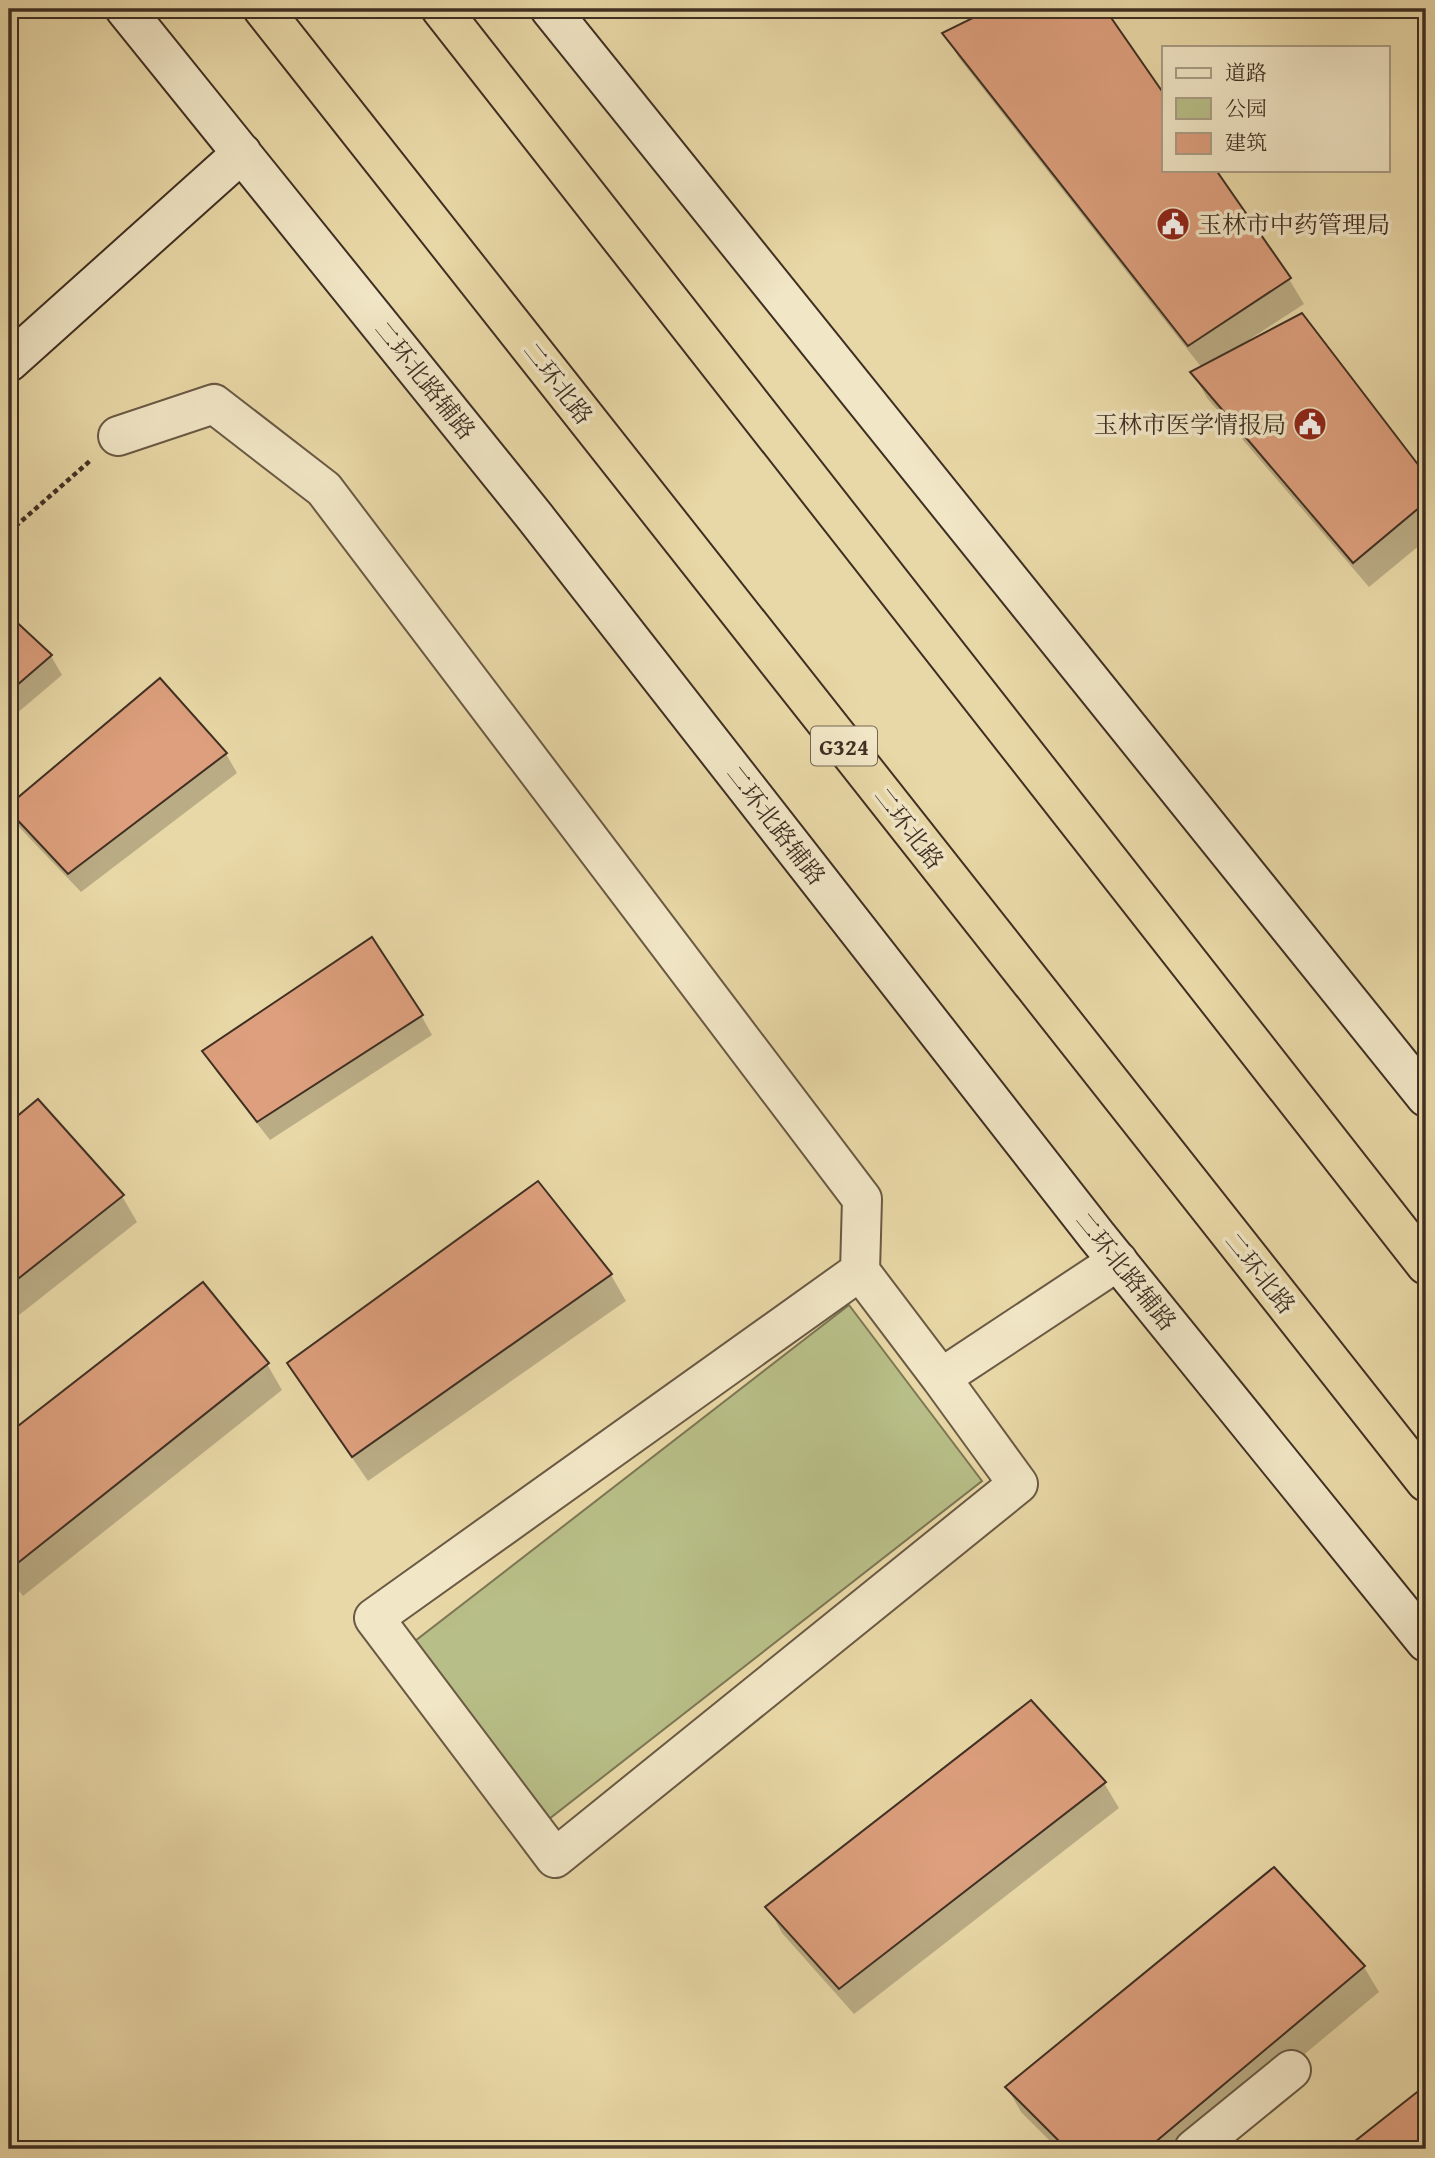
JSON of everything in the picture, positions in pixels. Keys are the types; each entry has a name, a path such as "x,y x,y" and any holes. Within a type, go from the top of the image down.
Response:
{"highway":[{"name":"二环北路","path":"263,9 1426,1482"},
{"path":"441,9 1426,1265"}],"street":[{"name":"二环北路辅路","path":"125,9 536,517 1118,1261 1426,1642"},
{"path":"550,9 1426,1097"},
{"path":"9,362 242,153"},
{"path":"118,436 214,404 324,489 862,1199 859,1271 941,1378 1017,1484 555,1858 373,1618 859,1271"},
{"path":"941,1378 1118,1261"},
{"path":"1194,2149 1291,2070"}],"path":[{"path":"9,532 118,436"}],"green space":[{"path":"849,1305 982,1481 549,1819 415,1641"}],"building":[{"name":"玉林市中药管理局","path":"991,9 1105,9 1162,91 1162,172 1217,172 1291,278 1188,346 942,33"},
{"name":"玉林市医学情报局","path":"1302,313 1426,475 1426,502 1353,563 1190,372"},
{"path":"9,615 52,655 9,692"},
{"path":"160,678 227,753 68,874 9,811 9,805"},
{"path":"372,937 423,1015 257,1122 202,1051"},
{"path":"38,1099 124,1195 9,1286 9,1123"},
{"path":"538,1181 612,1274 352,1457 287,1363"},
{"path":"203,1282 269,1363 9,1570 9,1433"},
{"path":"1031,1700 1106,1782 839,1989 765,1907"},
{"path":"1274,1867 1365,1966 1147,2149 1067,2149 1005,2087"},
{"path":"1426,2085 1426,2149 1345,2149"}],"place":[{"name":"玉林市中药管理局","path":"1173,224"},
{"name":"玉林市医学情报局","path":"1310,424"}]}
